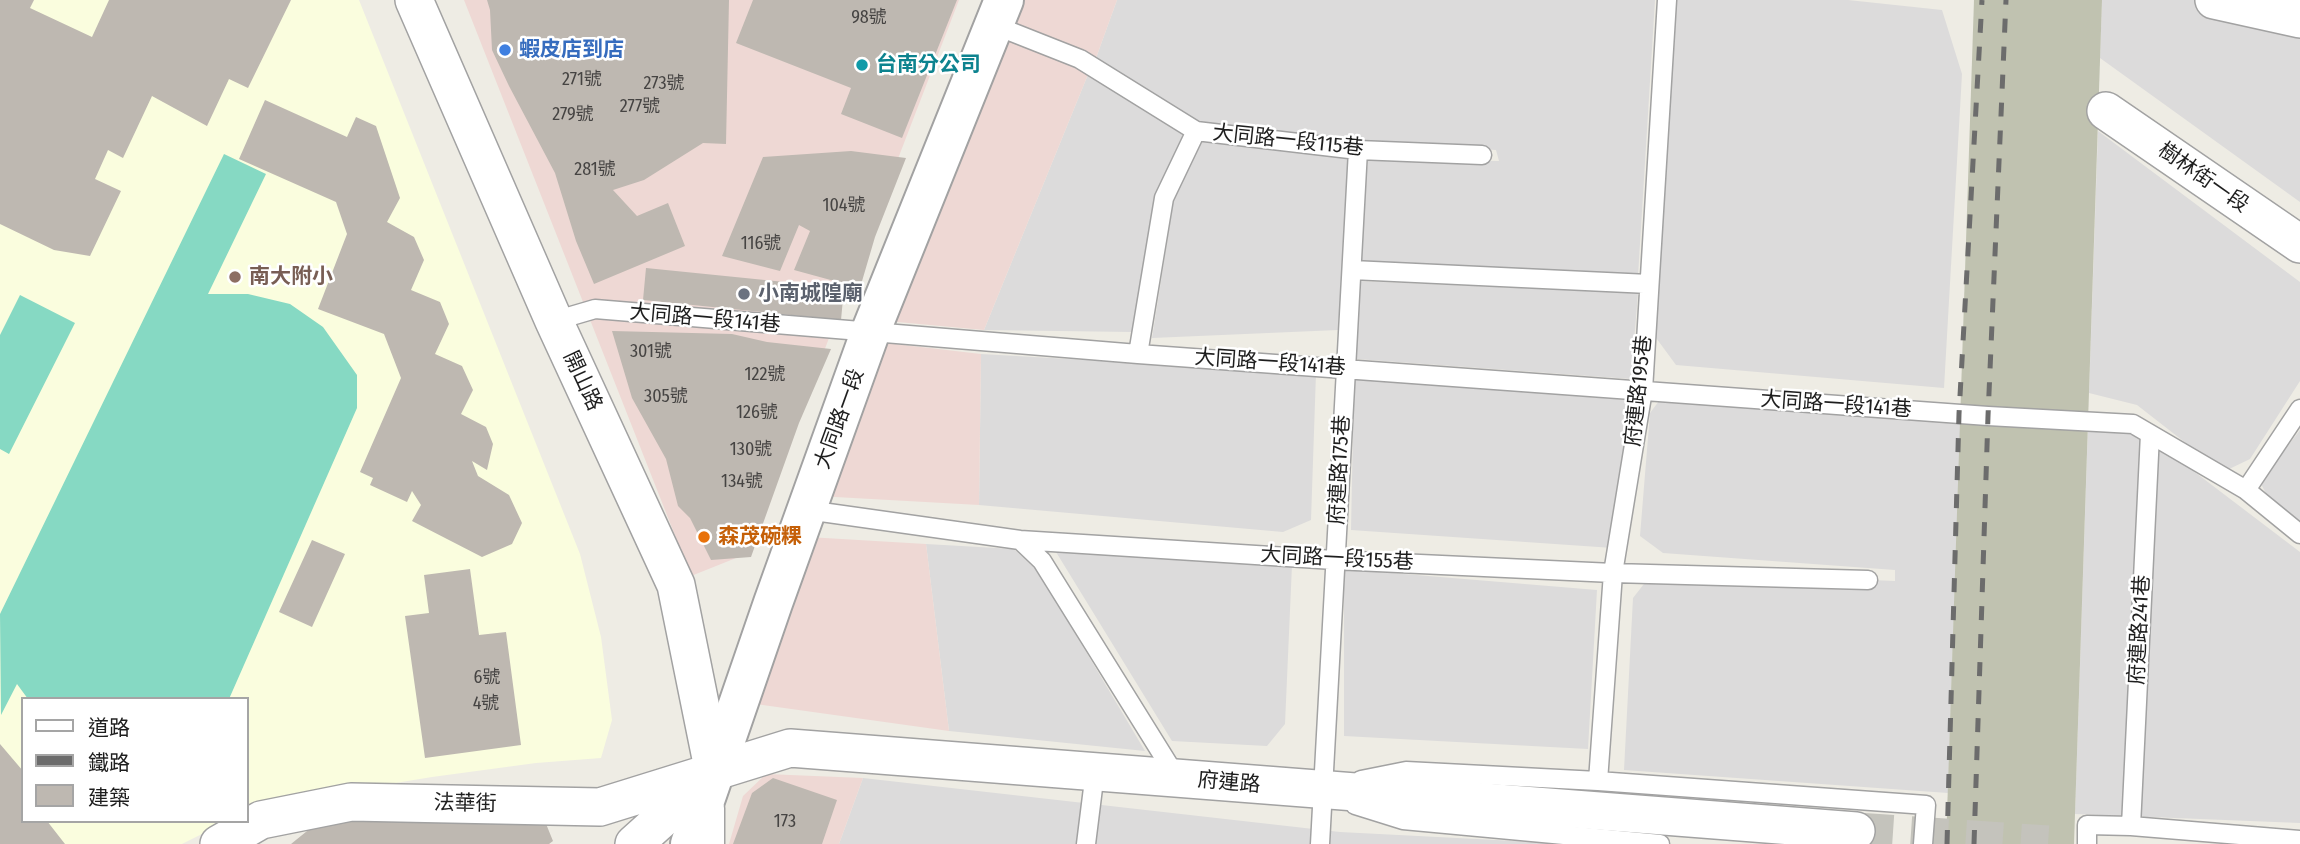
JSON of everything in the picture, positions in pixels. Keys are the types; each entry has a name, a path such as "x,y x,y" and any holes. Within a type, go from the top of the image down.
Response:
{"street":[{"name":"開山路","path":"414,0 554,321 676,586 714,773"},
{"path":"2214,0 2300,19"},
{"name":"大同路一段","path":"690,844 870,333 999,13"},
{"name":"樹林街一段","path":"2106,111 2300,244"},
{"name":"府連路","path":"634,844 714,773 790,748 1856,831"},
{"name":"法華街","path":"219,844 261,820 351,802 600,807 714,773"}],"lane":[{"name":"府連路195巷","path":"1598,781 1614,573 1643,390 1667,0"},
{"name":"大同路一段115巷","path":"999,13 1080,59 1196,131 1358,150 1482,155"},
{"path":"1138,354 1164,198 1196,131"},
{"name":"府連路175巷","path":"1320,844 1358,150"},
{"path":"1352,270 1649,284"},
{"name":"大同路一段141巷","path":"554,321 595,309 1138,354 1988,416 2133,424 2246,490 2300,534"},
{"path":"2246,490 2300,409"},
{"name":"府連路241巷","path":"2131,826 2150,434"},
{"name":"大同路一段155巷","path":"807,510 1020,540 1614,573 1868,580"},
{"path":"1020,540 1042,561 1177,778"},
{"path":"1322,790 1406,771 1598,781 1926,805 1923,844"},
{"path":"1086,844 1095,772"},
{"path":"714,773 715,844"},
{"path":"1322,790 1403,820 1617,843 1660,844"},
{"path":"2087,844 2087,825 2300,840"}],"shaded area":[{"name":"南大附小","path":"0,0 359,0 580,554 601,637 612,720 601,758 536,763 432,777 262,805 248,812 248,697 21,697 21,823 224,823 182,844 0,844"},
{"path":"464,0 959,0 746,554 691,576"},
{"path":"1013,0 1117,0 1096,58 1088,52 1005,20"},
{"path":"1117,0 1655,0 1638,276 1358,261 1368,160 1499,161 1496,150 1358,140 1197,122 1096,58"},
{"path":"1673,0 1848,0 1942,10 1962,74 1944,388 1676,365 1651,331"},
{"path":"1974,0 2102,0 2074,844 1946,844"},
{"path":"2102,0 2300,0 2300,202 2100,58"},
{"path":"999,37 1076,64 1089,72 984,330 887,321"},
{"path":"1089,72 1186,137 1157,197 1132,332 984,330"},
{"path":"2098,131 2300,282 2300,381 2250,459 2223,472 2137,405 2089,393"},
{"path":"1201,140 1351,157 1338,330 1152,338 1174,198"},
{"path":"1358,281 1638,293 1631,379 1356,359"},
{"path":"878,342 981,354 979,505 817,496"},
{"path":"981,354 1316,373 1311,520 1283,532 979,505"},
{"path":"1354,378 1628,400 1613,548 1351,530"},
{"path":"1665,393 1961,412 1948,793 1624,770 1633,598 1654,571 1895,581 1895,570 1663,553 1640,536 1650,413"},
{"path":"2088,425 2146,435 2300,552 2300,823 2075,814"},
{"path":"2300,430 2300,525 2271,503 2260,482"},
{"path":"791,536 926,544 949,731 734,701"},
{"path":"926,544 1014,549 1038,571 1145,751 949,731"},
{"path":"1056,552 1292,565 1285,724 1267,746 1172,741"},
{"path":"1344,569 1597,590 1588,749 1344,736"},
{"path":"766,774 863,778 839,844 729,844 743,796"},
{"path":"863,778 1340,832 1574,844 839,844"}],"green space":[{"path":"224,154 266,174 208,294 248,294 290,304 323,327 357,375 357,408 230,697 27,697 17,684 1,715 0,614"},
{"path":"20,295 75,323 9,454 0,449 0,335"}],"building":[{"path":"0,0 34,0 30,8 92,37 109,0 291,0 248,88 229,79 207,126 152,96 123,158 108,150 95,179 121,191 90,256 54,250 0,224"},
{"path":"487,0 729,0 726,144 703,143 644,180 613,190 637,216 668,203 685,246 594,284 576,241 555,173 492,50"},
{"name":"台南分公司","path":"753,0 957,0 902,138 841,114 851,88 736,43"},
{"path":"265,100 347,137 356,117 376,126 400,198 387,222 414,237 424,260 411,290 440,302 449,324 435,354 462,366 473,390 461,414 486,427 493,444 487,470 472,461 478,476 509,495 522,523 512,544 482,557 412,521 421,505 412,491 407,502 370,485 373,478 360,472 401,378 384,334 318,309 347,234 336,202 239,159"},
{"path":"851,151 906,158 875,237 860,288 794,270 810,231 799,225 780,271 722,256 763,157"},
{"name":"小南城隍廟","path":"646,268 844,288 841,320 643,300"},
{"path":"612,331 732,334 767,342 831,349 799,423 751,557 711,560 690,518 678,506 666,459 632,398"},
{"path":"312,540 345,554 312,627 279,612"},
{"path":"470,569 479,635 506,632 521,745 425,758 405,616 429,613 424,575"},
{"path":"0,744 21,769 21,823 49,823 65,844 0,844"},
{"path":"773,778 837,800 822,844 733,844 752,793"},
{"path":"480,808 542,814 553,841 549,844 291,844 317,823"}],"tunnel":[{"path":"1856,831 2048,844"}],"railway":[{"path":"1947,844 1959,414 1982,0"},
{"path":"1974,844 1988,416 2006,0"}],"place":[{"name":"蝦皮店到店","path":"505,50"},
{"name":"台南分公司","path":"862,65"},
{"name":"南大附小","path":"235,277"},
{"name":"小南城隍廟","path":"744,294"},
{"name":"森茂碗粿","path":"704,537"}]}
